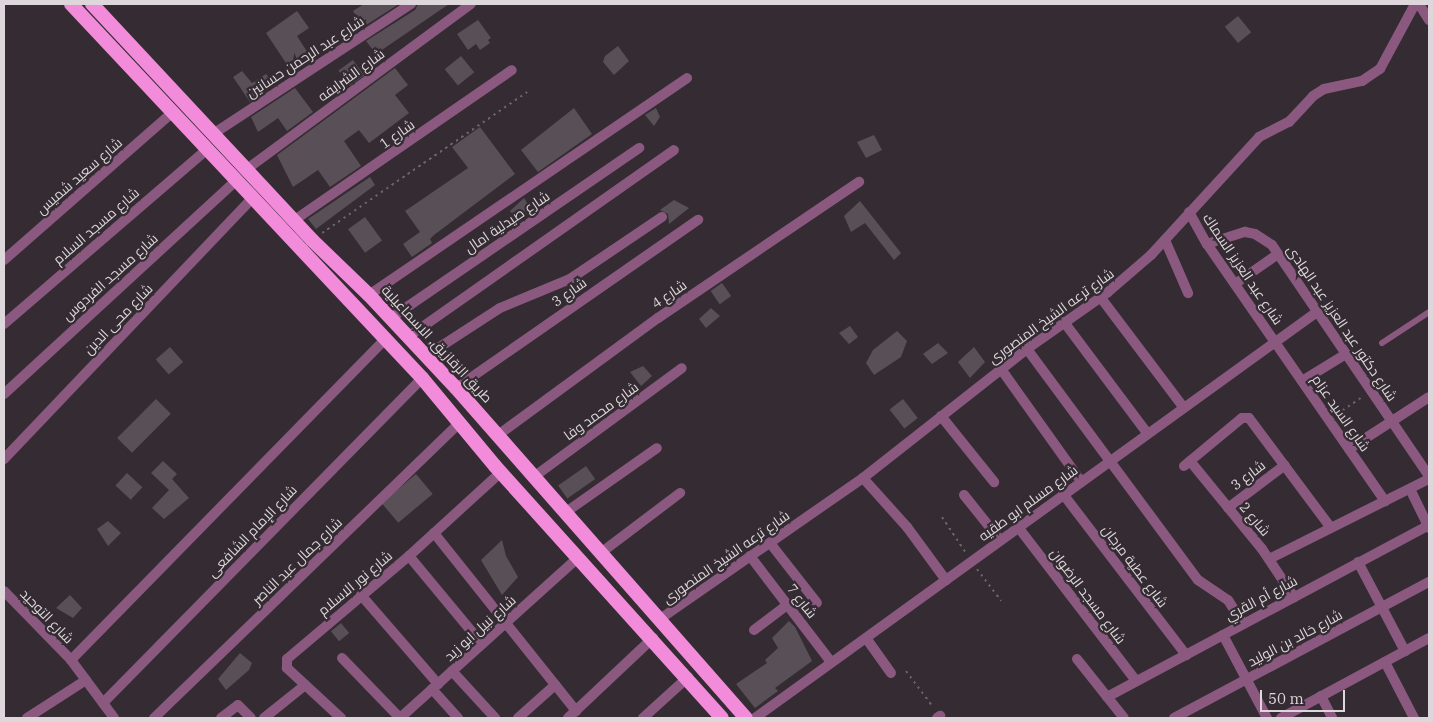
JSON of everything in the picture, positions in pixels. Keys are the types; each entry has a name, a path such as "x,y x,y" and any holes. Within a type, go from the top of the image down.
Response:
{"highway":[{"path":"71,4 422,378 498,469 653,638 722,718"},
{"name":"طريق الزقازيق, الاسماعيلية","path":"92,4 296,220 312,240 369,295 456,388 746,718"},
{"path":"463,428 485,421"},
{"path":"498,469 513,452"}],"street":[{"name":"شارع عبد الرحمن حسانين","path":"213,134 411,4"},
{"name":"شارع الشرايفه","path":"247,169 471,4"},
{"path":"1417,4 1429,20"},
{"name":"شارع ترعه الشيخ المنصورى","path":"660,619 862,478 1027,348 1101,298 1165,240 1244,151 1260,137 1289,122 1313,96 1324,89 1362,81 1380,69 1417,4"},
{"name":"شارع 1","path":"296,220 512,70"},
{"path":"369,295 686,78"},
{"name":"شارع سعيد شميس","path":"4,260 172,113"},
{"name":"شارع صيدلية امال","path":"391,318 639,148"},
{"name":"شارع مسجد السلام","path":"4,324 206,150"},
{"path":"408,337 674,150"},
{"name":"شارع مسجد الفردوس","path":"4,394 236,182"},
{"name":"شارع 4","path":"498,435 658,318 859,182"},
{"name":"شارع محى الدين","path":"4,459 252,199"},
{"name":"شارع عبد العزيز السماك","path":"1189,212 1207,244 1274,341"},
{"path":"426,356 500,308 570,279 662,217"},
{"name":"شارع 3","path":"456,388 698,220"},
{"name":"شارع دكتور عبد العزيز عبد الهادى","path":"1207,244 1234,234 1255,234 1268,241 1429,478"},
{"path":"1165,240 1188,293"},
{"path":"1235,284 1278,254"},
{"path":"1101,298 1183,407"},
{"name":"شارع مسلم ابو طقيه","path":"755,718 1274,341 1317,312"},
{"path":"1064,322 1147,434"},
{"path":"70,660 385,340"},
{"name":"شارع السيد عزام","path":"1274,341 1385,501"},
{"path":"1027,348 1198,580 1228,600 1243,624"},
{"path":"1302,381 1346,354"},
{"name":"شارع محمد وفا","path":"535,476 682,368"},
{"path":"1001,369 1081,482"},
{"name":"شارع الإمام الشافعى","path":"103,703 422,378"},
{"path":"1349,449 1429,397"},
{"path":"940,416 994,482"},
{"name":"شارع 2","path":"1285,465 1254,422 1242,418 1187,464 1228,508 1270,559 1294,597"},
{"name":"شارع جمال عبد الناصر","path":"154,718 463,428"},
{"path":"566,512 657,448"},
{"path":"1285,465 1331,528"},
{"name":"شارع 3","path":"1228,508 1285,465"},
{"name":"شارع نور الاسلام","path":"341,718 287,668 287,659 409,556 498,469"},
{"path":"862,478 908,527 946,580"},
{"path":"1270,559 1429,478"},
{"path":"1410,488 1429,526"},
{"path":"602,552 680,493"},
{"name":"شارع عطية مرجان","path":"1064,494 1186,654"},
{"path":"964,495 1000,540"},
{"name":"شارع أم القري","path":"1107,697 1358,562 1429,526"},
{"name":"شارع مسجد الرضوان","path":"1018,527 1136,681"},
{"path":"434,533 576,710"},
{"path":"770,543 816,603"},
{"path":"409,556 482,644"},
{"name":"شارع 7","path":"750,556 832,662"},
{"name":"شارع نبيل ابو زيد","path":"405,717 435,687 578,558"},
{"path":"1358,562 1405,651"},
{"name":"شارع خالد بن الوليد","path":"1174,718 1429,582"},
{"name":"شارع التوحيد","path":"4,590 70,660 114,718"},
{"path":"361,595 458,718"},
{"path":"754,630 787,605"},
{"path":"1223,635 1267,718"},
{"path":"568,718 653,638"},
{"path":"866,638 891,673"},
{"path":"1281,718 1429,638"},
{"path":"342,658 405,717"},
{"path":"1077,660 1124,718"},
{"path":"1385,662 1414,718"},
{"path":"452,672 495,718"},
{"path":"643,718 688,677"},
{"path":"27,718 86,680"},
{"path":"264,718 305,685"},
{"path":"518,718 555,685"},
{"path":"1321,696 1332,718"},
{"path":"222,718 236,706 251,718"}],"lane":[{"path":"1382,343 1429,312"}],"path":[{"path":"312,240 528,92"},
{"path":"1329,420 1371,391"},
{"path":"942,517 1001,602"},
{"path":"906,671 938,717"}],"building":[{"path":"364,4 399,4 363,27 353,11"},
{"path":"418,4 449,4 376,54 366,41 415,10"},
{"path":"297,11 309,28 297,36 308,53 288,66 266,33"},
{"path":"1238,16 1251,32 1238,43 1225,27"},
{"path":"478,20 491,38 488,40 490,43 480,50 476,44 468,50 457,34"},
{"path":"618,46 629,61 614,75 603,62 605,56"},
{"path":"461,56 474,72 458,86 445,69"},
{"path":"353,60 364,75 350,86 338,71"},
{"path":"395,68 408,85 395,95 409,113 369,143 359,130 344,141 361,166 330,187 318,170 293,187 277,155"},
{"path":"242,71 252,83 266,74 275,85 250,102 233,77"},
{"path":"295,88 313,112 287,131 278,118 258,132 251,117"},
{"path":"574,108 592,134 538,172 521,150"},
{"path":"656,108 660,117 654,126 645,115"},
{"path":"480,127 515,174 434,235 430,239 432,243 412,257 403,244 420,232 405,211 468,168 452,147"},
{"path":"874,135 882,150 866,158 857,142"},
{"path":"370,177 375,185 316,229 308,219"},
{"path":"524,198 532,211 518,221 510,211"},
{"path":"674,200 689,208 669,224 668,214 660,210"},
{"path":"860,201 901,253 894,260 865,223 851,232 844,216"},
{"path":"365,217 382,240 365,253 348,229"},
{"path":"722,283 731,296 720,304 711,291"},
{"path":"711,308 720,316 706,328 699,319"},
{"path":"850,326 858,337 849,344 839,333"},
{"path":"897,331 907,341 901,357 874,375 866,363 873,350"},
{"path":"938,343 948,353 932,364 923,354"},
{"path":"170,347 183,362 169,375 156,359"},
{"path":"974,347 985,362 970,378 958,362"},
{"path":"643,366 652,376 641,386 630,372"},
{"path":"156,399 171,414 132,453 117,438"},
{"path":"903,399 918,418 904,428 890,409"},
{"path":"163,461 177,474 172,479 189,498 164,519 152,508 169,490 151,473"},
{"path":"586,466 595,479 567,499 558,486"},
{"path":"127,473 142,487 131,500 115,485"},
{"path":"416,474 433,494 398,523 382,503"},
{"path":"108,521 121,533 108,546 97,529"},
{"path":"502,540 506,556 518,577 502,595 481,560"},
{"path":"70,595 82,608 73,618 56,608"},
{"path":"789,621 795,627 812,661 775,688 778,691 755,708 736,684 767,663 765,660 778,648 772,638"},
{"path":"341,623 349,633 339,641 331,631"},
{"path":"240,653 252,663 249,670 226,690 218,679"}]}
